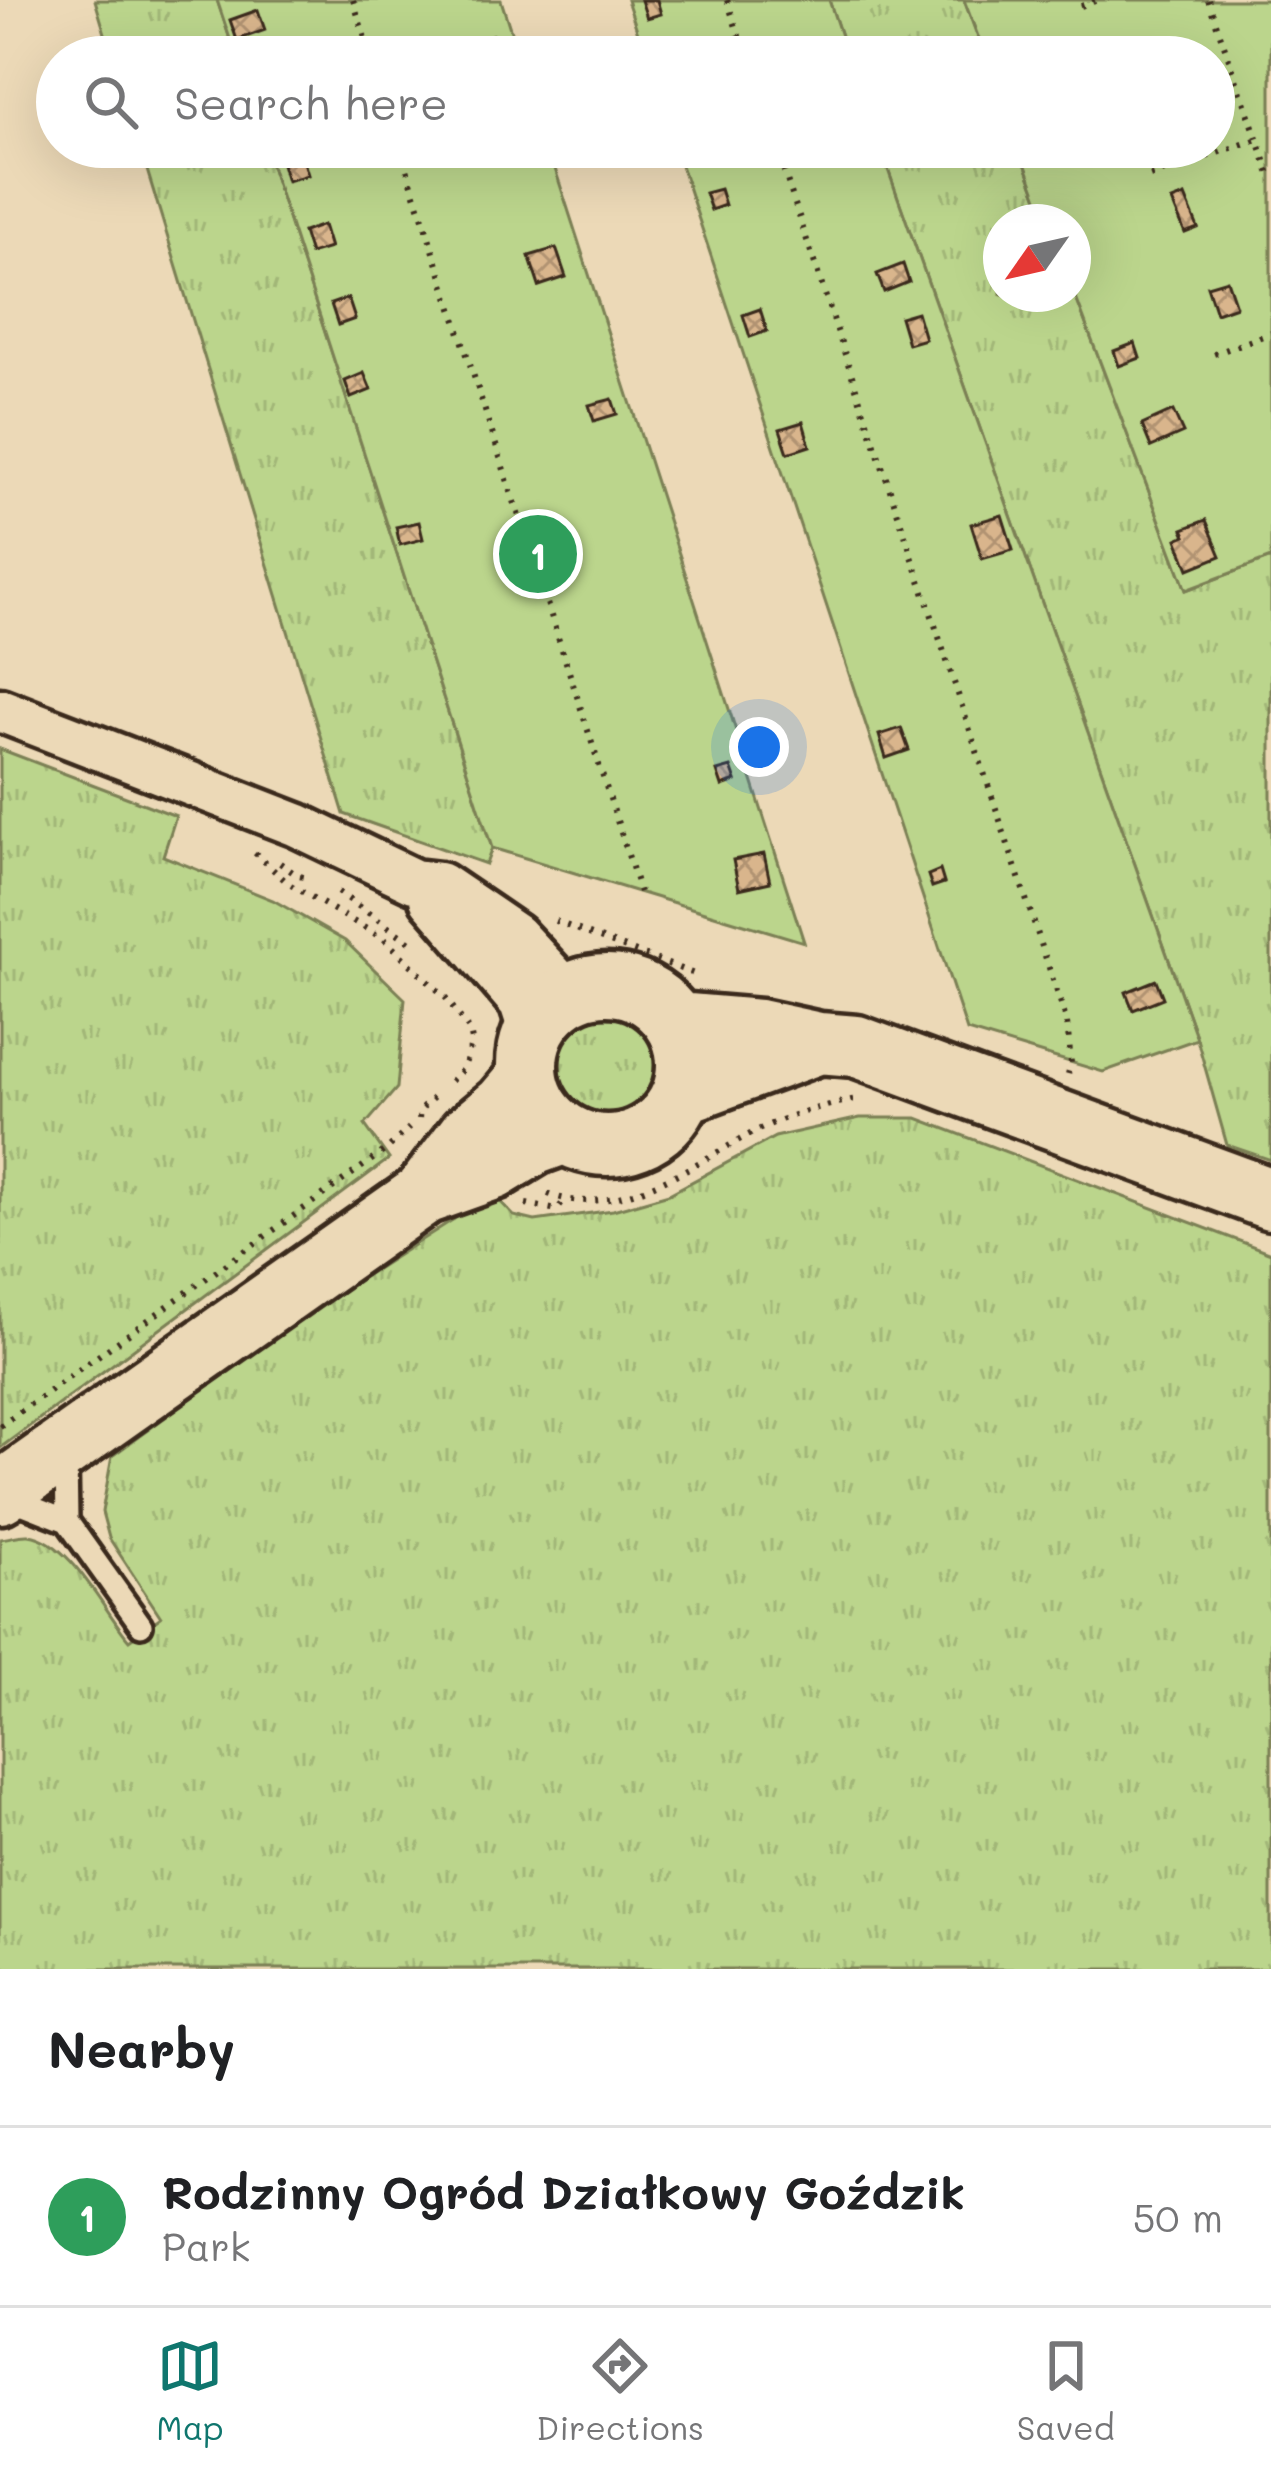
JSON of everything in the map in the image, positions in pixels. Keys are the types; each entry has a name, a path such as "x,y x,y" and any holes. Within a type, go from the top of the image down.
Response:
{"street":[{"path":"0,710 297,824 414,880 440,884 515,935 543,1036 535,1100 547,1118 586,1143 633,1141 671,1114 688,1069 686,1045 695,1002"},
{"path":"414,880 489,961 543,1036"},
{"path":"424,1194 469,1134 504,1105 543,1036 592,986 616,985 640,991 660,1004 695,1002 759,1030 881,1053 1271,1198"},
{"path":"682,1093 819,1043"},
{"path":"0,1494 424,1194 494,1169 535,1144 565,1133"}],"lane":[{"path":"66,1447 67,1521"},
{"path":"0,1494 67,1521 141,1625"}],"path":[{"path":"353,0 364,36"},
{"path":"727,0 739,36"},
{"path":"1081,7 1098,0"},
{"path":"1208,0 1221,36"},
{"path":"1235,75 1271,177"},
{"path":"1235,147 1258,139"},
{"path":"407,168 640,892"},
{"path":"783,168 1067,1022 1071,1063"},
{"path":"1150,176 1173,168"},
{"path":"1214,354 1271,333"},
{"path":"251,850 290,884 384,939 446,998 472,1041 464,1068 439,1092 447,1104"},
{"path":"308,878 357,902 425,953"},
{"path":"549,921 563,923 695,1002"},
{"path":"565,1200 626,1194 661,1184 749,1134 800,1112"},
{"path":"0,1426 368,1162 420,1118"}],"green space":[{"path":"95,0 217,0 229,36 106,36"},
{"path":"217,0 501,0 512,36 229,36"},
{"path":"627,0 829,0 841,36 639,36"},
{"path":"829,0 964,0 977,36 841,36"},
{"path":"964,0 1271,0 1271,558 1186,590 1081,312 1091,312 1091,204 1040,204 1027,168 1235,168 1235,36 978,36"},
{"path":"146,168 272,168 492,848 486,864 344,814"},
{"path":"272,168 555,168 804,942 492,848"},
{"path":"682,168 887,168 1197,1039 1103,1072 967,1031"},
{"path":"887,168 1027,168 1040,204 983,204 983,312 1081,312 1186,590 1271,558 1271,1160 1227,1145 1197,1039"},
{"path":"0,749 176,816 163,856 273,900 345,941 405,999 397,1088 365,1125 389,1159 0,1448"},
{"path":"608,1015 643,1029 657,1064 643,1099 608,1113 573,1099 559,1064 573,1029"},
{"path":"860,1118 917,1118 1271,1253 1271,1969 0,1969 0,1539 29,1535 59,1550 129,1640 161,1617 109,1538 102,1512 112,1456 312,1310 493,1194 514,1216 535,1221 613,1210 669,1194 775,1137"}],"building":[{"path":"641,0 657,0 661,14 647,18"},
{"path":"258,10 265,30 236,36 230,20"},
{"path":"283,168 306,168 308,175 287,181"},
{"path":"720,189 725,205 711,210 705,193"},
{"path":"1185,196 1198,228 1185,233 1172,201"},
{"path":"323,225 330,248 310,254 303,232"},
{"path":"556,248 566,277 539,286 529,256"},
{"path":"903,264 909,282 884,292 877,274"},
{"path":"1227,280 1236,306 1216,313 1207,286"},
{"path":"348,298 355,319 338,325 331,304"},
{"path":"760,309 767,331 750,337 743,315"},
{"path":"917,312 925,339 908,344 900,317"},
{"path":"1135,343 1140,358 1119,366 1114,351"},
{"path":"364,373 371,390 351,398 345,381"},
{"path":"612,399 617,414 594,421 589,405"},
{"path":"1173,411 1183,433 1151,447 1142,425"},
{"path":"803,422 810,446 788,453 780,429"},
{"path":"1002,515 1013,550 982,559 971,524"},
{"path":"1206,520 1221,556 1189,569 1177,539 1186,535 1183,529"},
{"path":"419,522 423,539 400,545 396,527"},
{"path":"901,728 909,750 886,758 879,735"},
{"path":"731,767 736,781 722,786 717,771"},
{"path":"764,854 770,882 739,889 733,860"},
{"path":"940,870 944,883 932,887 928,875"},
{"path":"1156,980 1163,998 1133,1010 1126,992"}],"place":[{"name":"Rodzinny Ogród Działkowy Goździk","path":"538,554"}]}
